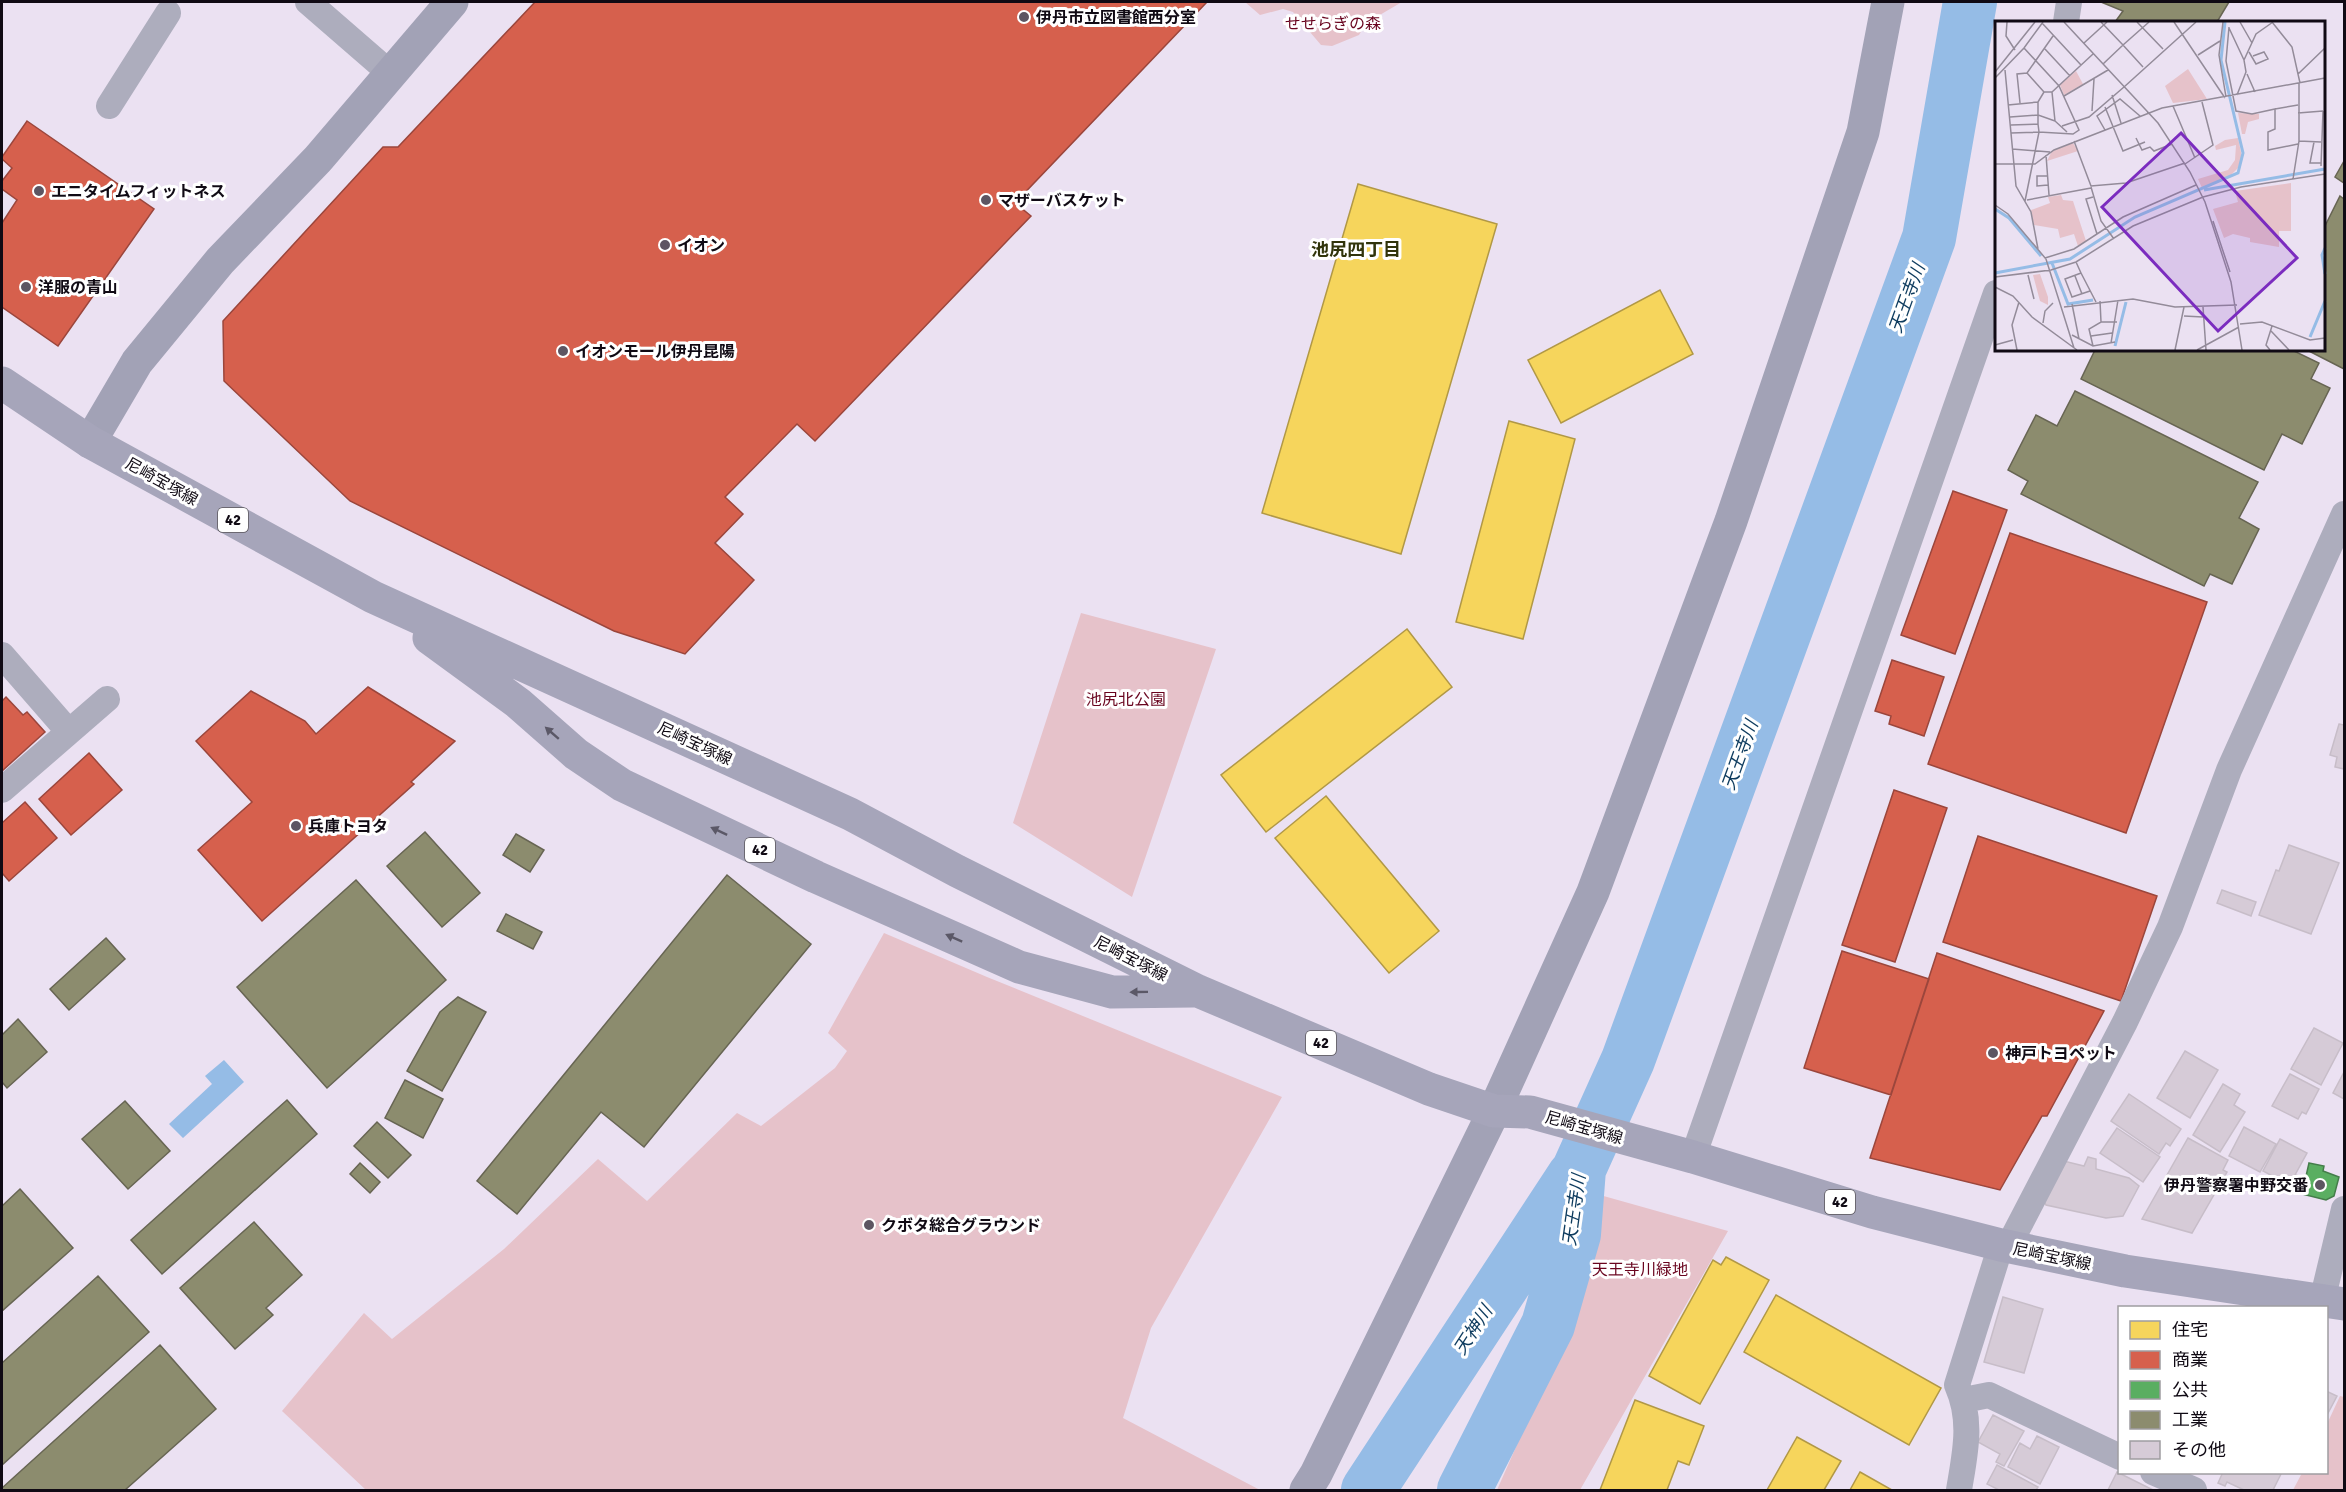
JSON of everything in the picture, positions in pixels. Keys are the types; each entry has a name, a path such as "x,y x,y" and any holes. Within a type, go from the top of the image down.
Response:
{"main road":[{"name":"尼崎宝塚線","path":"2,383 90,442 373,597 850,814 957,871 1198,992 1429,1089 1494,1111 1530,1112 1683,1154 1872,1212 2005,1246 2266,1300 2333,1303"},
{"name":"42","path":"373,597 518,703 576,754 633,790 816,877 1019,967 1112,992 1198,992"}],"street":[{"path":"308,2 391,74"},
{"path":"90,442 137,362 220,261 318,159 452,2"},
{"path":"1306,1491 1494,1111 1593,892 1731,521 1863,132 1888,2"},
{"path":"2066,21 2069,2"},
{"path":"109,106 168,14"},
{"path":"1683,1154 1995,296"},
{"path":"1959,1491 1968,1438 1964,1400 1957,1385 2005,1246 2110,1050 2170,927 2229,770 2344,514"},
{"path":"2,655 69,732"},
{"path":"2,790 107,699"},
{"path":"2333,1303 2344,1209"},
{"path":"1964,1400 1989,1395 2118,1456"},
{"path":"2157,1474 2185,1482"}],"green space":[{"name":"せせらぎの森","path":"1245,2 1402,2 1366,23 1359,35 1332,46 1321,45 1293,12 1283,9 1260,15"},
{"name":"池尻北公園","path":"1081,613 1216,649 1132,897 1013,823"},
{"name":"クボタ総合グラウンド","path":"884,933 1282,1097 1151,1328 1123,1418 1260,1490 366,1490 282,1411 364,1313 392,1339 504,1249 598,1159 647,1201 737,1113 761,1126 835,1068 847,1051 828,1033"},
{"name":"天王寺川緑地","path":"1600,1195 1728,1231 1580,1490 1497,1490 1556,1356"},
{"path":"2340,1396 2344,1397 2344,1490 2293,1490 2301,1474 2328,1474 2328,1422"}],"water":[{"path":"224,1060 244,1082 183,1138 169,1124 212,1084 205,1076"}],"building: 住宅":[{"path":"1358,184 1497,224 1401,554 1262,513"},
{"path":"1660,290 1693,354 1561,423 1528,360"},
{"path":"1509,421 1575,439 1523,639 1456,622"},
{"path":"1407,629 1452,687 1266,832 1221,775"},
{"path":"1326,796 1439,931 1389,973 1275,838"},
{"path":"1726,1257 1769,1280 1700,1404 1649,1376 1713,1260 1721,1265"},
{"path":"1776,1295 1941,1388 1909,1445 1744,1352"},
{"path":"1635,1400 1704,1426 1689,1465 1678,1461 1667,1490 1600,1490"},
{"path":"1797,1437 1841,1461 1824,1490 1767,1490"},
{"path":"1860,1472 1892,1490 1850,1490"}],"building: 商業":[{"name":"イオンモール伊丹昆陽","path":"535,2 1207,2 1015,203 1031,216 815,441 797,424 725,497 743,514 715,543 754,580 685,654 614,631 350,501 224,381 223,321 383,147 398,147"},
{"path":"27,121 154,209 58,346 2,307 2,223 17,200 2,189 2,181 12,168 2,157"},
{"path":"1953,491 2007,510 1955,654 1901,635"},
{"path":"2010,533 2207,602 2126,833 1928,764"},
{"path":"1892,660 1944,677 1924,736 1889,724 1891,716 1875,711"},
{"name":"兵庫トヨタ","path":"368,687 455,741 411,782 414,784 262,921 198,850 252,802 196,741 251,691 305,721 316,734"},
{"path":"6,697 23,715 27,712 45,732 2,771 2,701"},
{"path":"89,753 122,790 71,835 39,799"},
{"path":"1894,790 1947,808 1895,962 1842,945"},
{"path":"25,802 57,838 9,881 2,873 2,823"},
{"path":"1978,836 2157,896 2121,1001 1943,942"},
{"path":"1842,951 1929,979 1891,1095 1804,1068"},
{"name":"神戸トヨペット","path":"1937,953 2104,1011 2047,1116 2042,1116 2000,1190 1870,1158"}],"building: 公共":[{"name":"伊丹警察署中野交番","path":"2309,1163 2324,1166 2323,1171 2339,1177 2334,1196 2326,1200 2302,1194"}],"building: 工業":[{"path":"2101,2 2229,2 2218,21 2116,21 2123,11"},
{"path":"2344,161 2344,183 2335,177"},
{"path":"2340,196 2344,199 2344,369 2309,351 2325,351 2325,226"},
{"path":"2095,351 2294,351 2319,363 2311,379 2330,388 2302,444 2282,434 2264,470 2081,379"},
{"path":"2075,391 2258,482 2239,518 2259,529 2232,584 2210,574 2204,586 2021,494 2028,481 2008,470 2036,415 2057,426"},
{"path":"425,832 480,893 442,927 387,866"},
{"path":"516,834 544,850 530,872 503,855"},
{"path":"727,875 811,944 644,1147 601,1112 517,1214 477,1181"},
{"path":"356,880 446,980 327,1088 237,987"},
{"path":"506,914 542,932 533,949 497,931"},
{"path":"106,938 125,959 69,1010 50,989"},
{"path":"458,997 486,1012 442,1091 407,1071 440,1012"},
{"path":"18,1019 47,1052 7,1088 2,1082 2,1035"},
{"path":"405,1080 443,1099 423,1138 385,1118"},
{"path":"287,1100 317,1134 162,1274 131,1240"},
{"path":"125,1101 170,1151 128,1189 82,1139"},
{"path":"377,1122 411,1155 388,1178 354,1146"},
{"path":"360,1163 380,1182 370,1193 350,1174"},
{"path":"20,1189 73,1248 2,1311 2,1206"},
{"path":"254,1222 302,1275 266,1308 273,1315 235,1349 180,1288"},
{"path":"98,1276 149,1332 2,1465 2,1363"},
{"path":"160,1345 216,1409 125,1490 2,1490 2,1488"}],"building: その他":[{"path":"2339,724 2344,725 2344,769 2335,767 2337,757 2330,755"},
{"path":"2289,845 2339,863 2311,934 2259,915 2276,870 2279,871"},
{"path":"2222,890 2256,902 2251,916 2217,903"},
{"path":"2314,1028 2343,1043 2321,1085 2291,1069"},
{"path":"2185,1051 2218,1070 2190,1118 2157,1098"},
{"path":"2344,1072 2344,1099 2333,1093"},
{"path":"2290,1074 2319,1089 2306,1114 2302,1112 2298,1119 2272,1106"},
{"path":"2223,1084 2240,1094 2234,1105 2245,1112 2220,1152 2193,1135"},
{"path":"2129,1094 2181,1129 2170,1146 2166,1143 2159,1154 2111,1121"},
{"path":"2244,1127 2276,1144 2260,1172 2229,1156"},
{"path":"2117,1128 2160,1157 2143,1182 2100,1153"},
{"path":"2188,1138 2228,1160 2223,1170 2227,1172 2192,1233 2142,1219"},
{"path":"2280,1139 2307,1153 2295,1175 2299,1176 2293,1187 2263,1171"},
{"path":"2088,1157 2096,1159 2096,1169 2129,1178 2139,1186 2123,1216 2106,1218 2046,1205 2043,1199 2064,1161 2084,1166"},
{"path":"2003,1297 2043,1309 2024,1373 1984,1362"},
{"path":"2328,1392 2337,1396 2328,1413"},
{"path":"1993,1415 2024,1431 2004,1466 1996,1462 2000,1454 1978,1442"},
{"path":"2037,1436 2059,1447 2040,1484 2008,1467 2020,1443 2030,1449"},
{"path":"1997,1465 2038,1487 2036,1490 1999,1490 1987,1484"},
{"path":"2117,1472 2153,1490 2108,1490"},
{"path":"2222,1474 2281,1474 2273,1490 2244,1490 2227,1482 2225,1486 2218,1483"}],"waterway":[{"name":"天王寺川","path":"1464,1490 1548,1325 1574,1234 1579,1169 1628,1060 1929,238 1970,2"},
{"name":"天神川","path":"1368,1490 1574,1176"}],"place":[{"name":"伊丹市立図書館西分室","path":"1024,17"},
{"name":"エニタイムフィットネス","path":"39,191"},
{"name":"マザーバスケット","path":"986,200"},
{"name":"イオン","path":"665,245"},
{"name":"洋服の青山","path":"26,287"},
{"name":"イオンモール伊丹昆陽","path":"563,351"},
{"name":"兵庫トヨタ","path":"296,826"},
{"name":"神戸トヨペット","path":"1993,1053"},
{"name":"伊丹警察署中野交番","path":"2320,1185"},
{"name":"クボタ総合グラウンド","path":"869,1225"}],"district":[{"name":"池尻四丁目","path":"1356,250"}]}
